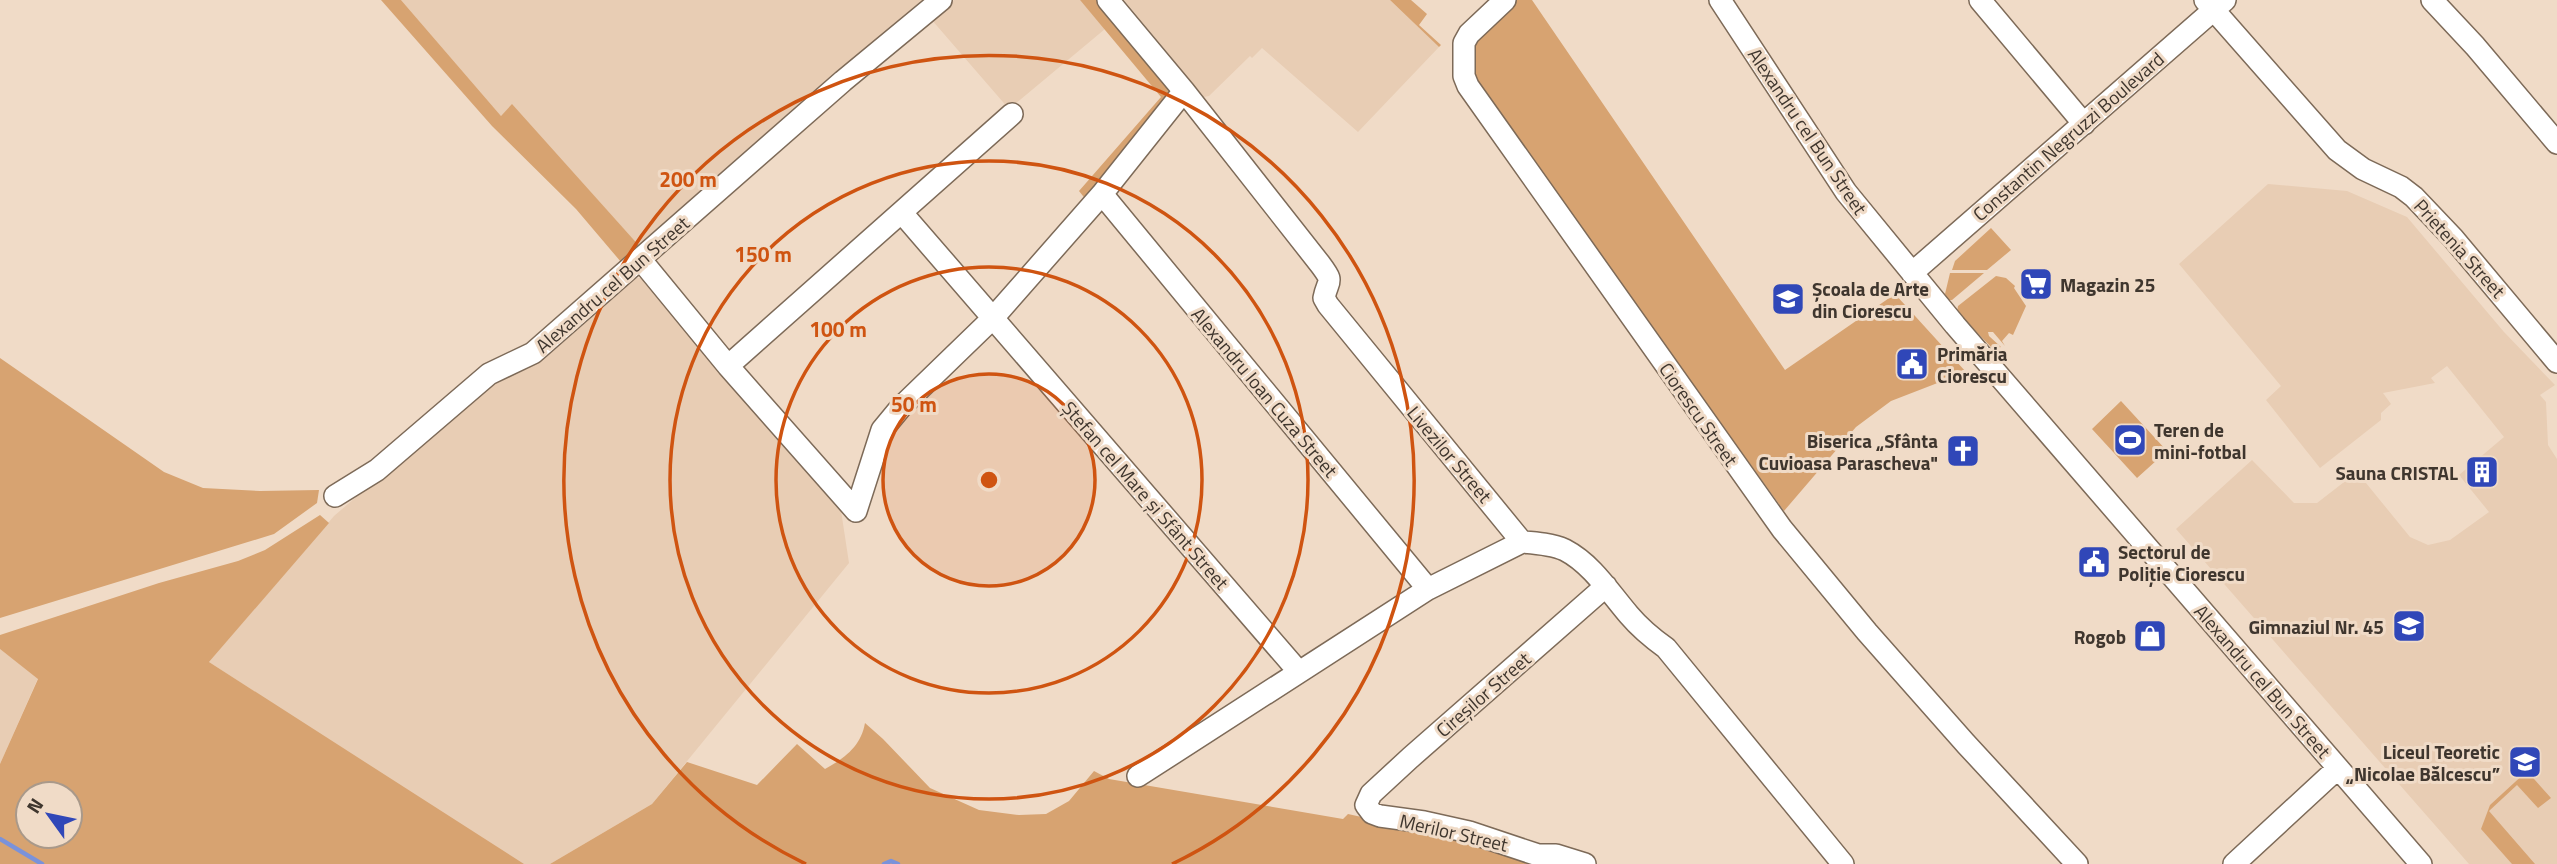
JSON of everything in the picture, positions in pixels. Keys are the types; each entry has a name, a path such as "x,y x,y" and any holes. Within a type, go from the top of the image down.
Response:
{"street":[{"name":"Alexandru cel Bun Street","path":"335,496 377,470 489,374 533,353 843,81 941,0"},
{"name":"Livezilor Street","path":"1108,0 1184,91 1329,277 1330,283 1324,298 1328,305 1522,541"},
{"name":"Ciorescu Street","path":"1505,0 1469,34 1464,43 1464,76 1468,86 1782,529 1965,744 2077,864"},
{"name":"Alexandru cel Bun Street","path":"1720,0 1846,192 1912,273 2421,864"},
{"path":"1980,0 2084,124"},
{"path":"2432,0 2557,142"},
{"name":"Constantin Negruzzi Boulevard","path":"1912,273 2084,124 2215,3"},
{"name":"Prietenia Street","path":"2215,3 2337,150 2362,169 2401,187 2414,197 2523,319 2557,362"},
{"path":"641,261 728,366 856,511 882,430 901,407 993,318 1102,194 1184,91"},
{"path":"728,366 1012,114"},
{"name":"Alexandru Ioan Cuza Street","path":"1102,194 1428,589"},
{"name":"Ștefan cel Mare și Sfânt Street","path":"902,213 1299,672"},
{"path":"1138,776 1428,589 1522,541 1565,550 1605,586 1646,633 1666,648 1843,864"},
{"name":"Cireșilor Street","path":"1366,805 1371,794 1410,758 1605,586"},
{"path":"2234,864 2338,768"},
{"name":"Merilor Street","path":"1366,805 1372,813 1380,816 1469,832 1538,855 1556,855 1585,864"}],"shaded area":[{"path":"381,0 401,0 501,116 512,104 642,249 621,262 576,209 492,126"},
{"path":"401,0 927,0 642,249 512,105 501,116"},
{"path":"954,0 1080,0 1105,29 1009,109 931,19"},
{"path":"1080,0 1102,0 1169,79 1169,97 1087,201 1079,191 1161,97"},
{"path":"1124,0 1390,0 1439,47 1358,132 1262,48 1252,58 1250,56 1209,96 1204,97"},
{"path":"1390,0 1411,0 1427,14 1419,25 1441,45 1439,47"},
{"path":"1516,0 1532,0 1785,370 1895,294 1966,372 1891,401 1856,427 1784,511 1469,74 1467,44"},
{"path":"2268,184 2347,191 2407,217 2504,332 2555,385 2540,395 2546,402 2548,445 2557,459 2557,864 2469,864 2176,529 2252,460 2294,503 2317,503 2357,472 2410,537 2428,545 2450,540 2489,512 2459,475 2504,437 2447,366 2431,378 2435,383 2383,393 2391,404 2381,413 2381,420 2320,468 2266,400 2281,386 2179,264"},
{"path":"1991,228 2011,250 1987,270 1952,270 1955,261"},
{"path":"1950,273 1984,273 1952,300 1948,300 1945,294"},
{"path":"1996,276 2006,278 2015,286 2026,306 2013,335 2009,333 2002,341 2005,346 1993,332 1988,332 2001,347 1993,349 1957,312 1958,306"},
{"path":"633,278 647,278 840,504 849,563 652,804 550,864 520,864 209,662 334,516 495,378 528,369"},
{"path":"0,358 164,472 203,488 319,490 317,503 274,534 0,618"},
{"name":"Teren de mini-fotbal","path":"2121,401 2167,451 2137,478 2092,429"},
{"path":"320,515 329,523 209,662 524,864 0,864 0,764 38,679 0,649 0,635 159,583 238,561 265,550"},
{"path":"0,649 38,678 0,764"},
{"path":"865,723 930,788 979,810 1019,815 1046,814 1069,801 1094,771 1109,779 1343,819 1348,814 1572,864 550,864 652,804 687,762 757,785 797,744 825,769 851,751 860,738"},
{"path":"2527,771 2551,798 2538,808 2517,785 2489,811 2535,864 2512,864 2481,829 2490,805"}],"waterway":[{"path":"0,839 42,864"},
{"path":"884,864 891,861 898,864"}],"place":[{"name":"Magazin 25","path":"2036,284"},
{"name":"Școala de Arte din Ciorescu","path":"1788,299"},
{"name":"Primăria Ciorescu","path":"1912,364"},
{"name":"Teren de mini-fotbal","path":"2130,440"},
{"name":"Biserica „Sfânta Cuvioasa Parascheva\"","path":"1963,451"},
{"name":"Sauna CRISTAL","path":"2482,472"},
{"name":"Sectorul de Poliție Ciorescu","path":"2094,562"},
{"name":"Gimnaziul Nr. 45","path":"2409,626"},
{"name":"Rogob","path":"2150,636"},
{"name":"Liceul Teoretic „Nicolae Bălcescu”","path":"2525,762"}]}
